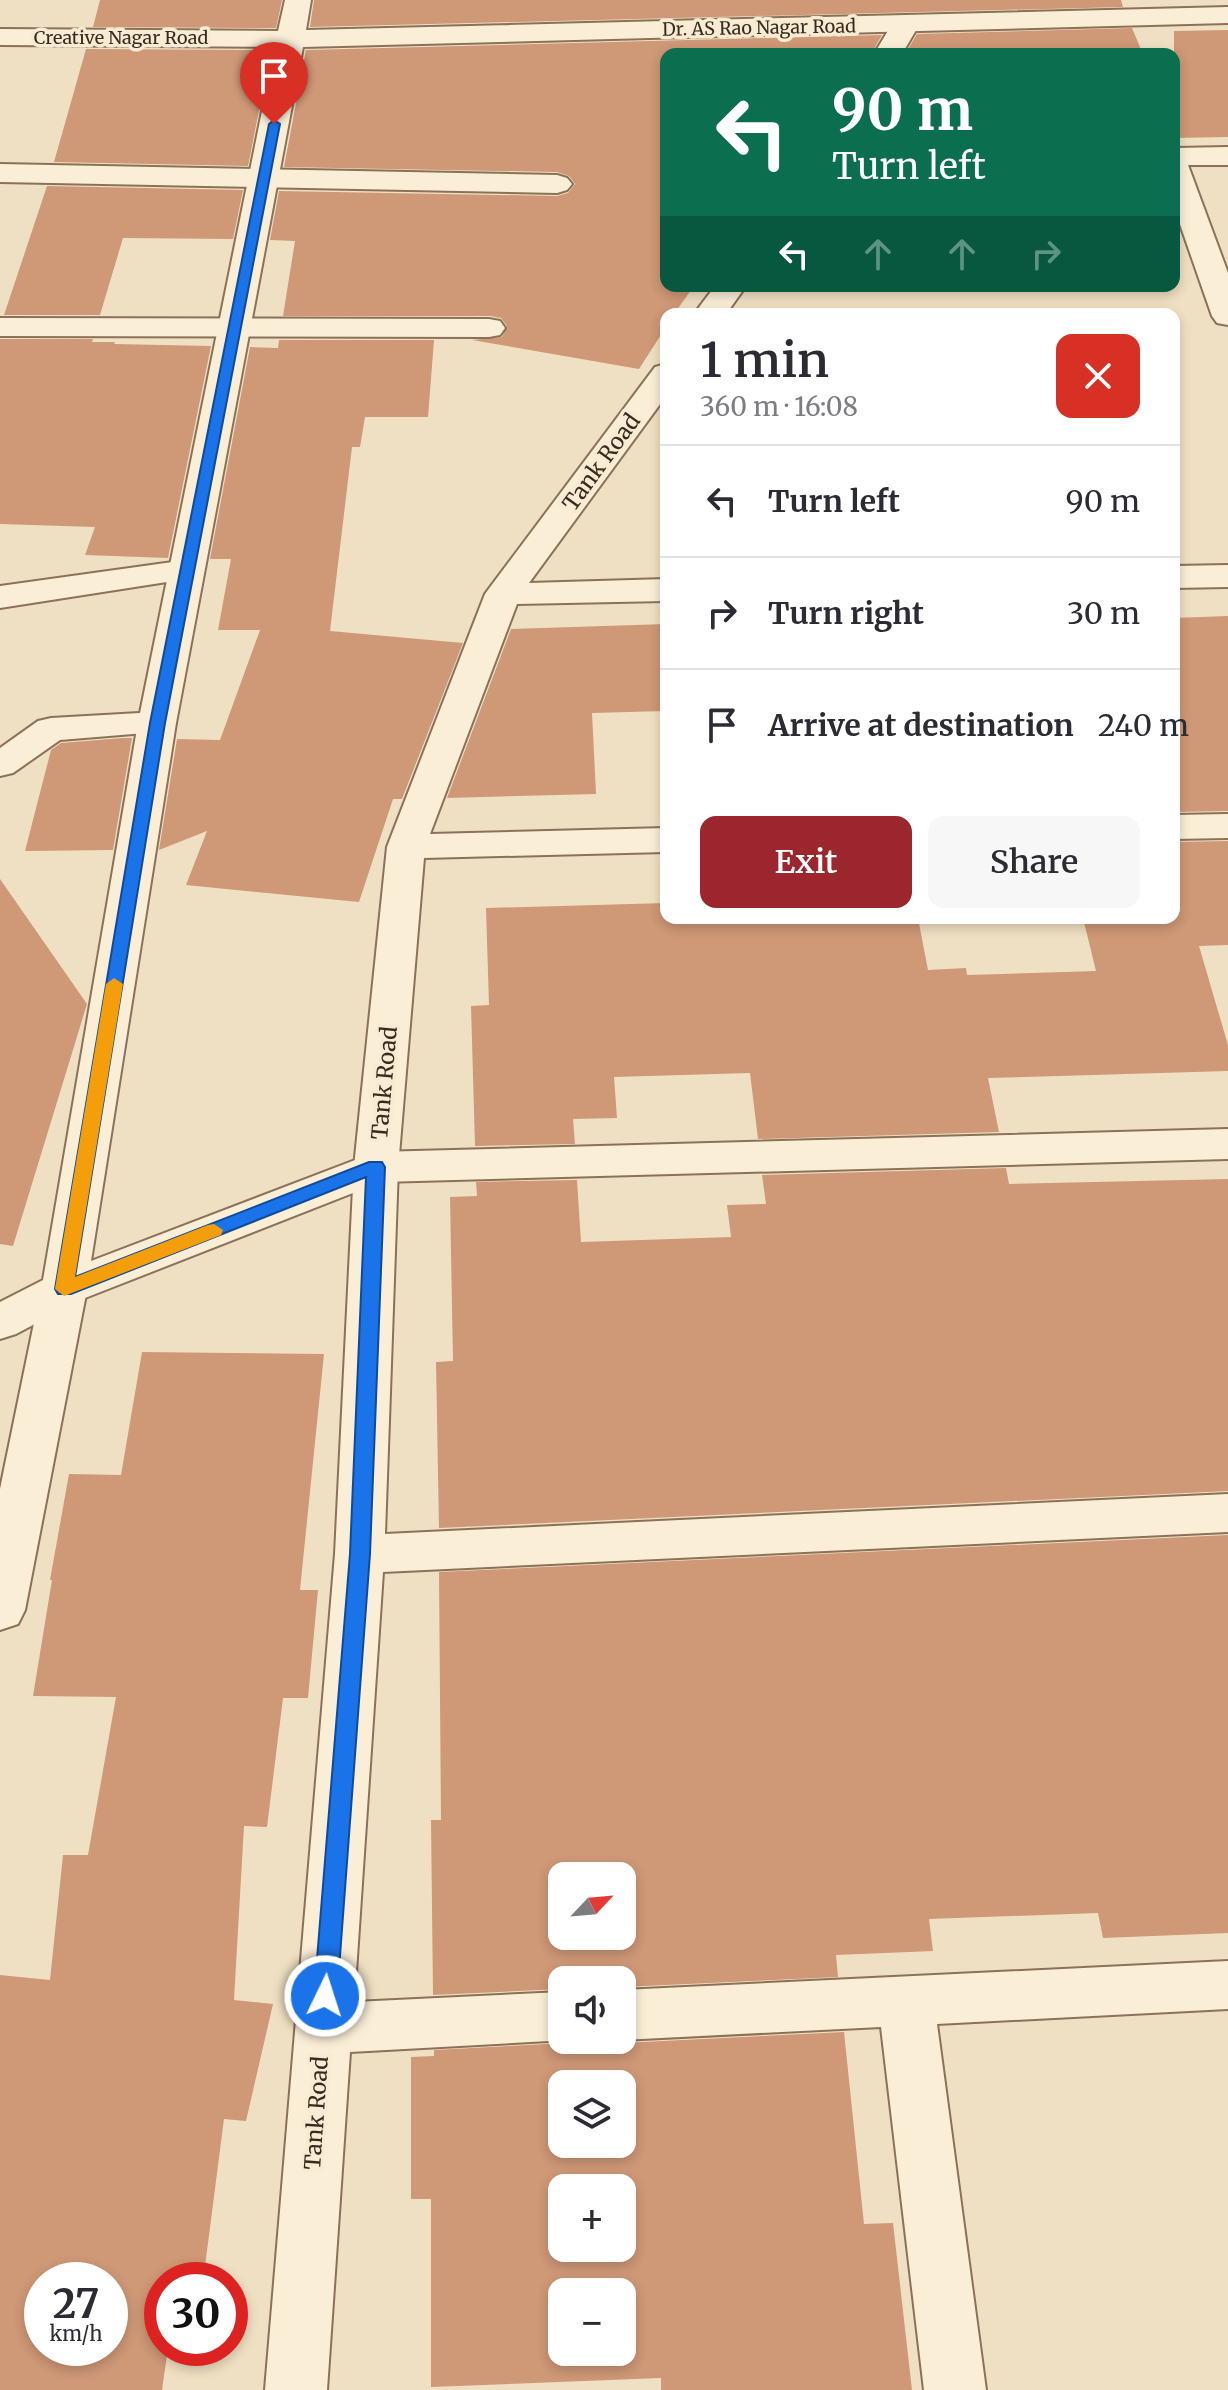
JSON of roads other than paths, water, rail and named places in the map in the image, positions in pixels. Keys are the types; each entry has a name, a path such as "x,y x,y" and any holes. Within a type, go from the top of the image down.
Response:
{"street":[{"path":"0,1610 64,1289 157,723 298,0"},
{"name":"Dr. AS Rao Nagar Road","path":"291,39 1228,15"},
{"path":"892,48 905,25"},
{"name":"Creative Nagar Road","path":"0,37 291,39"},
{"path":"1180,157 1228,156"},
{"path":"0,173 557,184"},
{"path":"1180,183 1228,316"},
{"path":"0,327 489,328"},
{"name":"Tank Road","path":"296,2390 360,1554 376,1167 406,847 503,594 660,382"},
{"path":"0,597 187,570"},
{"path":"1180,577 1228,576"},
{"path":"503,594 660,590"},
{"path":"0,765 51,729 157,723"},
{"path":"1180,827 1228,826"},
{"path":"406,847 660,840"},
{"path":"0,1322 64,1289 376,1167 1228,1144"},
{"path":"360,1554 1228,1513"},
{"path":"636,2014 1228,1985"},
{"path":"906,2002 955,2390"},
{"path":"323,2028 548,2018"}]}
